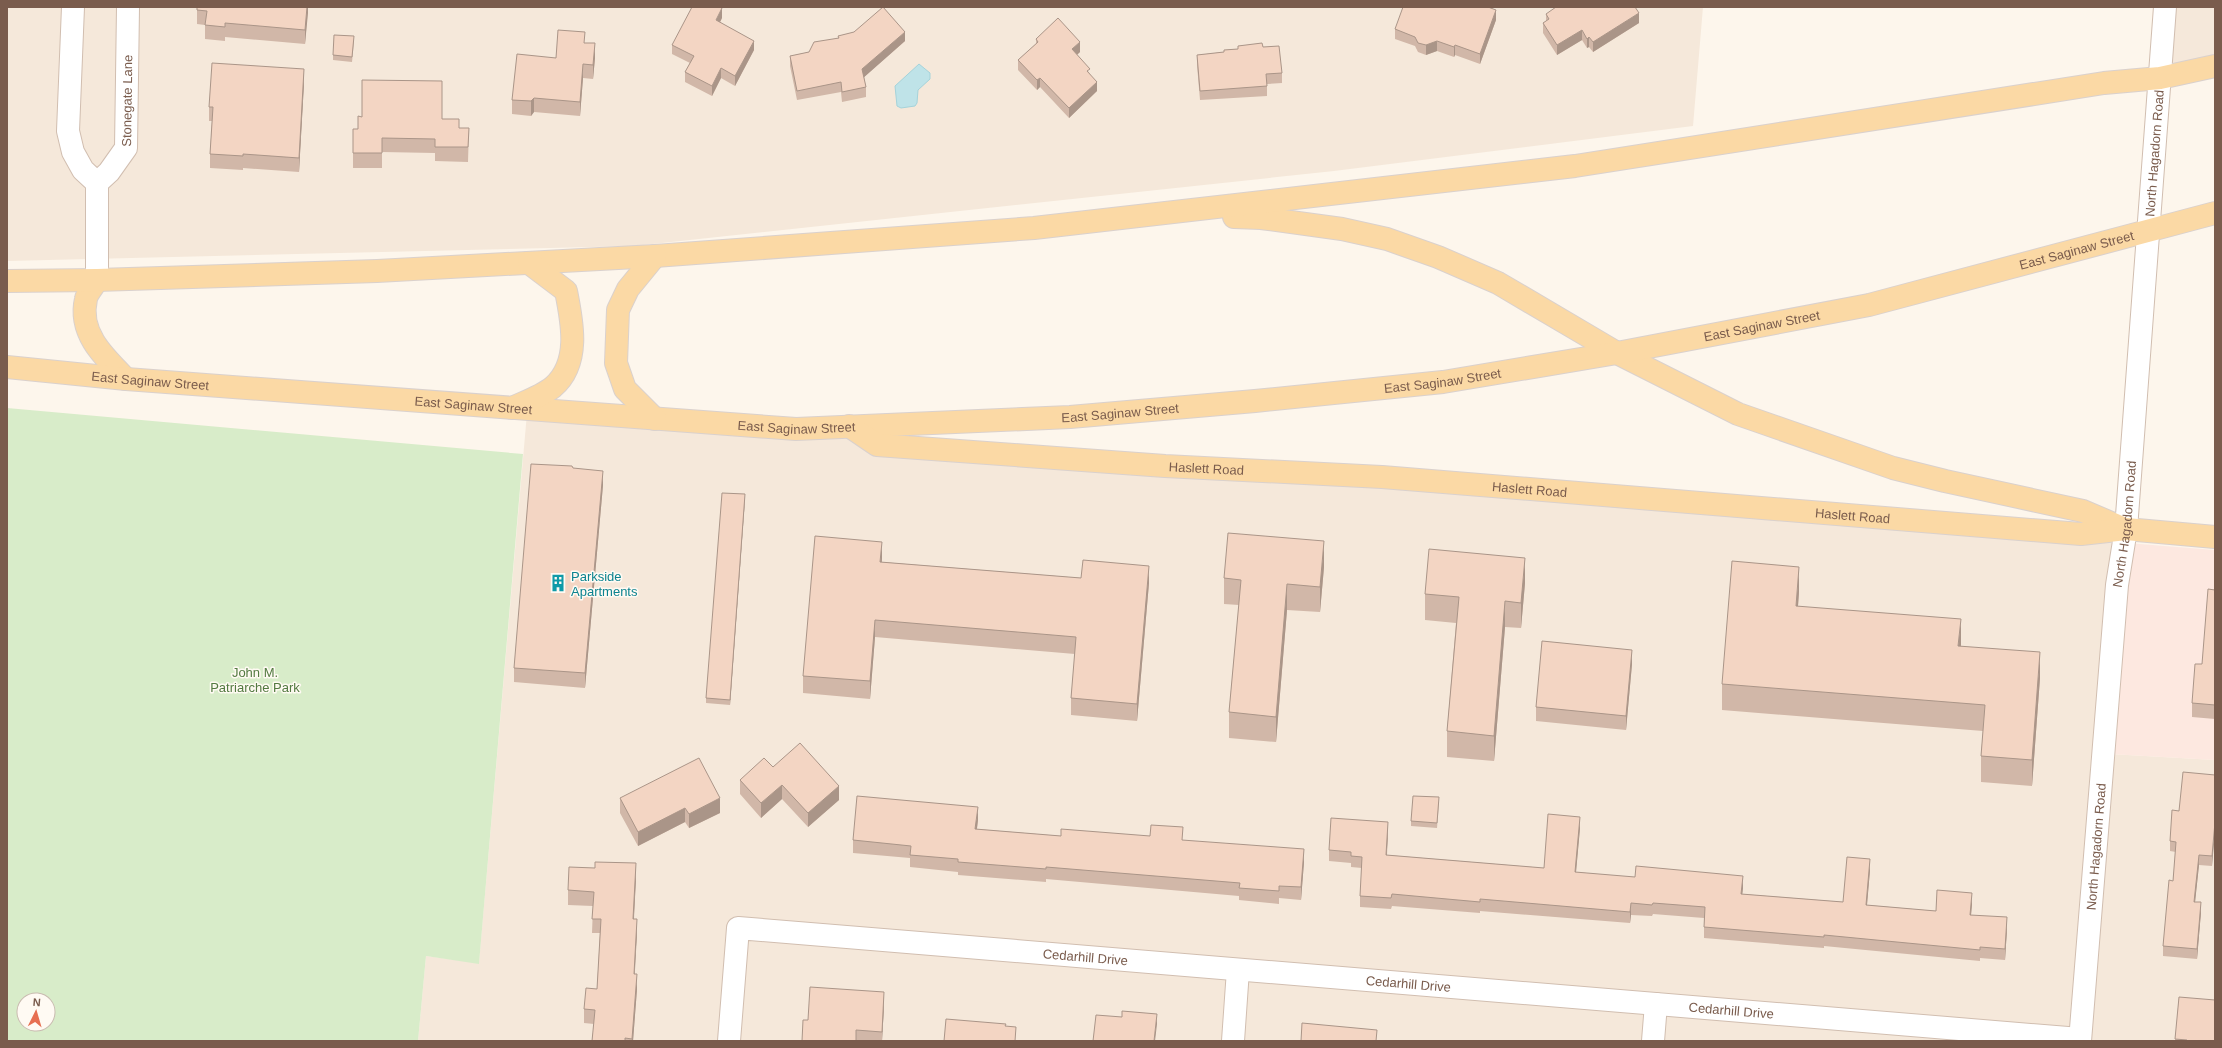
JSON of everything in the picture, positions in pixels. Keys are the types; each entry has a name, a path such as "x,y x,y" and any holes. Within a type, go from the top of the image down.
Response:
{"main road":[{"path":"7,281 97,280 377,271 655,256 1034,228 1163,215 1575,166 2104,83 2160,78 2215,66"},
{"name":"East Saginaw Street","path":"7,367 126,379 796,429 1070,417 1254,402 1443,382 1617,353 1870,305 2215,213"},
{"path":"1163,215 1261,218 1342,229 1387,239 1438,257 1498,283 1617,353 1738,414 1841,451 1945,481 2083,511 2126,529"},
{"path":"655,256 628,289 618,310 616,363 625,389 655,419"},
{"path":"512,408 553,386 570,364 573,324 566,290 529,263"},
{"path":"97,280 86,298 84,319 91,338 103,356 126,379"},
{"name":"Haslett Road","path":"849,426 877,445 1165,466 1382,477 2081,534 2126,529 2215,537"}],"street":[{"path":"73,7 68,131 73,152 83,170 96,183 97,280"},
{"name":"Stonegate Lane","path":"96,183 109,172 126,148 128,7"},
{"name":"North Hagadorn Road","path":"2080,1040 2117,585 2126,529 2147,230 2165,7"},
{"name":"Cedarhill Drive","path":"729,1041 738,928 2080,1040"},
{"path":"1233,1041 1238,970"},
{"path":"1653,1041 1656,1004"}],"shaded area":[{"path":"7,7 1703,7 1693,126 1334,171 634,246 7,261"},
{"path":"2165,7 2215,7 2215,67 2160,78"},
{"path":"527,413 2116,542 2079,1041 418,1041 426,956 479,963"},
{"path":"2127,543 2215,550 2215,760 2110,754"},
{"path":"2110,754 2215,760 2215,1041 2086,1041"}],"green space":[{"name":"John M. Patriarche Park","path":"7,408 523,454 479,964 426,956 418,1041 7,1041"}],"water":[{"path":"919,64 930,73 930,79 918,90 917,103 915,106 901,108 897,106 895,86"}],"building":[{"path":"197,7 307,7 305,30 225,23 225,27 205,25 207,11 197,10"},
{"path":"692,7 722,8 716,20 754,41 735,76 721,68 712,86 685,72 694,56 672,45"},
{"path":"883,7 905,32 862,69 866,87 842,92 841,82 797,91 790,56 809,52 814,42 839,38 838,36 854,32"},
{"path":"1403,7 1488,7 1496,10 1480,54 1455,45 1454,47 1437,41 1426,45 1418,43 1415,37 1395,29"},
{"path":"1556,7 1635,7 1639,13 1593,42 1589,37 1587,39 1582,30 1557,45 1543,23 1549,19 1546,14"},
{"path":"1058,18 1080,42 1072,49 1090,69 1087,71 1097,82 1069,108 1040,78 1037,80 1018,60 1038,42 1036,39"},
{"path":"558,30 585,32 584,43 595,43 593,65 583,64 580,102 534,98 531,101 512,100 517,54 556,58"},
{"path":"334,35 354,36 352,57 333,55"},
{"path":"1262,43 1263,47 1279,46 1282,73 1266,74 1267,86 1200,91 1197,55 1224,52 1224,50 1238,49 1238,46"},
{"path":"212,63 304,69 299,158 243,154 243,156 210,154 213,107 209,107"},
{"path":"362,80 442,81 442,119 459,119 459,128 469,128 468,147 435,147 435,139 382,138 382,153 353,153 353,129 358,129 358,116 362,117"},
{"name":"Parkside Apartments","path":"531,464 572,466 573,468 603,471 585,673 514,668"},
{"path":"722,493 745,494 730,700 706,698"},
{"path":"1228,533 1324,541 1320,587 1287,584 1276,717 1229,712 1241,580 1224,578"},
{"path":"815,536 882,542 880,562 1081,578 1083,560 1149,566 1137,704 1071,698 1076,637 875,620 870,681 803,676"},
{"path":"1429,549 1525,558 1521,603 1505,601 1494,736 1447,731 1459,597 1425,594"},
{"path":"1732,561 1799,567 1796,606 1961,619 1958,646 2040,652 2032,760 1981,756 1985,705 1722,684"},
{"path":"2208,589 2215,590 2215,705 2192,703 2195,664 2202,664"},
{"path":"1542,641 1632,650 1626,716 1536,707"},
{"path":"800,743 839,786 808,813 782,785 761,803 740,780 764,758 773,767"},
{"path":"699,758 720,798 689,814 685,808 638,832 620,798"},
{"path":"2183,772 2215,775 2215,822 2212,856 2199,855 2194,902 2201,902 2197,949 2163,946 2169,880 2173,881 2176,842 2170,841 2172,810 2179,811"},
{"path":"857,796 978,807 975,829 1061,836 1061,829 1150,836 1151,825 1183,827 1182,840 1304,849 1301,887 1279,886 1279,891 1239,888 1240,883 1046,867 1046,869 958,862 958,859 910,855 911,846 853,840"},
{"path":"1413,796 1439,797 1437,823 1411,821"},
{"path":"1548,814 1580,817 1575,872 1635,877 1636,866 1743,876 1741,894 1843,902 1847,857 1870,859 1866,905 1936,911 1937,890 1972,893 1970,915 2007,917 2005,949 1980,947 1980,950 1824,935 1824,937 1704,927 1705,907 1631,903 1630,912 1480,899 1480,902 1392,894 1391,898 1360,896 1362,857 1351,856 1351,852 1329,850 1331,818 1388,822 1386,855 1544,868"},
{"path":"595,862 636,863 633,919 637,919 634,974 637,974 632,1039 625,1038 625,1041 592,1041 595,1010 584,1009 586,988 597,989 601,919 592,919 594,892 568,890 569,867 595,868"},
{"path":"810,987 884,992 882,1032 856,1030 856,1041 802,1041 803,1020 808,1020"},
{"path":"2179,997 2215,1000 2215,1041 2187,1041 2175,1039"},
{"path":"1122,1011 1157,1014 1154,1041 1093,1041 1096,1015 1122,1017"},
{"path":"946,1019 1006,1024 1005,1026 1016,1027 1015,1041 944,1041"},
{"path":"1302,1023 1377,1030 1376,1041 1301,1041"}],"place":[{"name":"Parkside Apartments","path":"558,583"}]}
